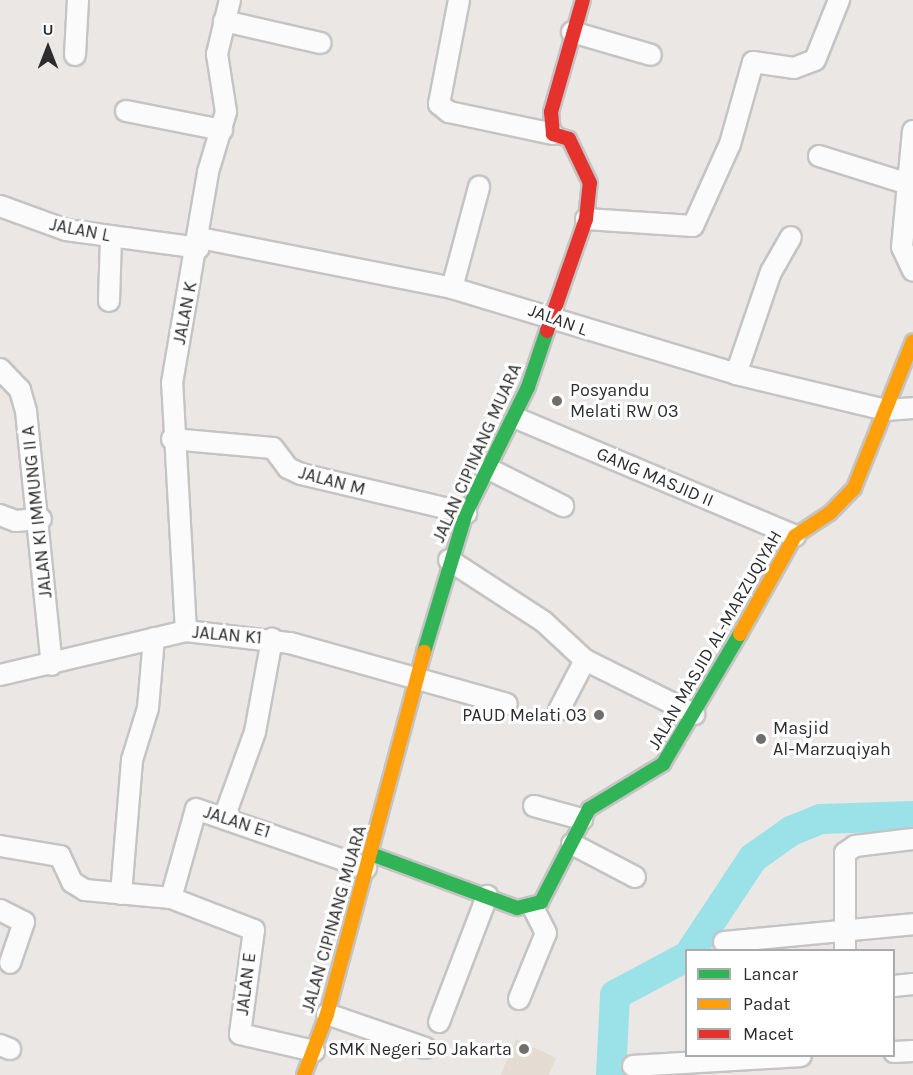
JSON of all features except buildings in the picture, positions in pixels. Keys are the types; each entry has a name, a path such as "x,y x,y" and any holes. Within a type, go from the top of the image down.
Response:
{"street":[{"path":"75,55 78,0"},
{"name":"JALAN K","path":"186,631 185,553 172,439 172,383 199,243 208,172 222,129 226,102 217,54 230,0"},
{"path":"459,0 439,104 449,112 553,134 555,88 582,0"},
{"path":"586,219 693,226 730,144 756,60 794,68 815,60 839,0"},
{"path":"224,21 321,43"},
{"path":"572,32 651,55"},
{"path":"126,111 222,129"},
{"path":"913,131 902,247 913,271"},
{"name":"JALAN CIPINANG MUARA","path":"304,1075 327,1014 449,560 466,513 516,418 586,219 590,183 583,160 569,139 553,134"},
{"path":"819,156 908,186"},
{"path":"452,288 479,187"},
{"name":"JALAN L","path":"0,206 66,230 111,237 199,243 452,288 736,374 886,411 913,408"},
{"path":"109,301 111,237"},
{"path":"736,374 771,272 791,237"},
{"name":"JALAN MASJID AL-MARZUQIYAH","path":"533,908 548,893 582,819 600,801 663,764 795,536 830,513 854,488 913,341"},
{"name":"JALAN KI IMMUNG II A","path":"0,369 20,390 41,519 52,665"},
{"name":"GANG MASJID II","path":"516,418 795,536"},
{"name":"JALAN M","path":"172,439 273,448 288,468 301,474 466,513"},
{"path":"489,469 563,507"},
{"path":"0,514 16,521 41,519"},
{"path":"449,560 544,622 585,660 694,714"},
{"name":"JALAN K1","path":"0,675 52,665 186,631 272,639 507,704"},
{"path":"121,894 132,760 148,708 154,638"},
{"path":"225,815 255,732 272,639"},
{"path":"559,710 585,660"},
{"path":"534,806 582,819"},
{"name":"JALAN E1","path":"171,898 191,815 203,808 368,861"},
{"path":"844,941 843,859 849,849 913,839"},
{"path":"572,844 635,877"},
{"path":"0,846 60,856 76,885 121,894 171,898"},
{"path":"368,861 487,897 533,908 546,933 519,999"},
{"path":"439,1022 487,897"},
{"name":"JALAN E","path":"171,898 254,930 240,1034 314,1051"},
{"path":"0,910 24,922 10,963"},
{"path":"724,942 844,941 913,924"},
{"path":"895,986 913,984"},
{"path":"327,1014 425,1048"},
{"path":"895,1052 913,1051"},
{"path":"633,1066 784,1057"}],"shaded area":[{"name":"SMK Negeri 50 Jakarta","path":"516,1039 556,1058 549,1075 501,1075"}],"waterway":[{"path":"693,949 753,858 791,831 821,819 913,816"},
{"path":"611,1075 615,995 685,958"}],"traffic: fast":[{"path":"424,652 466,513 528,387 547,331"},
{"path":"371,854 517,908 541,902 589,809 663,764 740,634"}],"traffic: slow":[{"path":"740,634 795,536 830,513 854,488 913,341"},
{"path":"304,1075 327,1014 424,652"}],"traffic: jam":[{"path":"547,331 586,219 590,183 569,139 553,134 551,112 583,0"}],"place":[{"name":"Posyandu Melati RW 03","path":"557,401"},
{"name":"PAUD Melati 03","path":"599,715"},
{"name":"Masjid Al-Marzuqiyah","path":"761,739"},
{"name":"SMK Negeri 50 Jakarta","path":"524,1049"}]}
